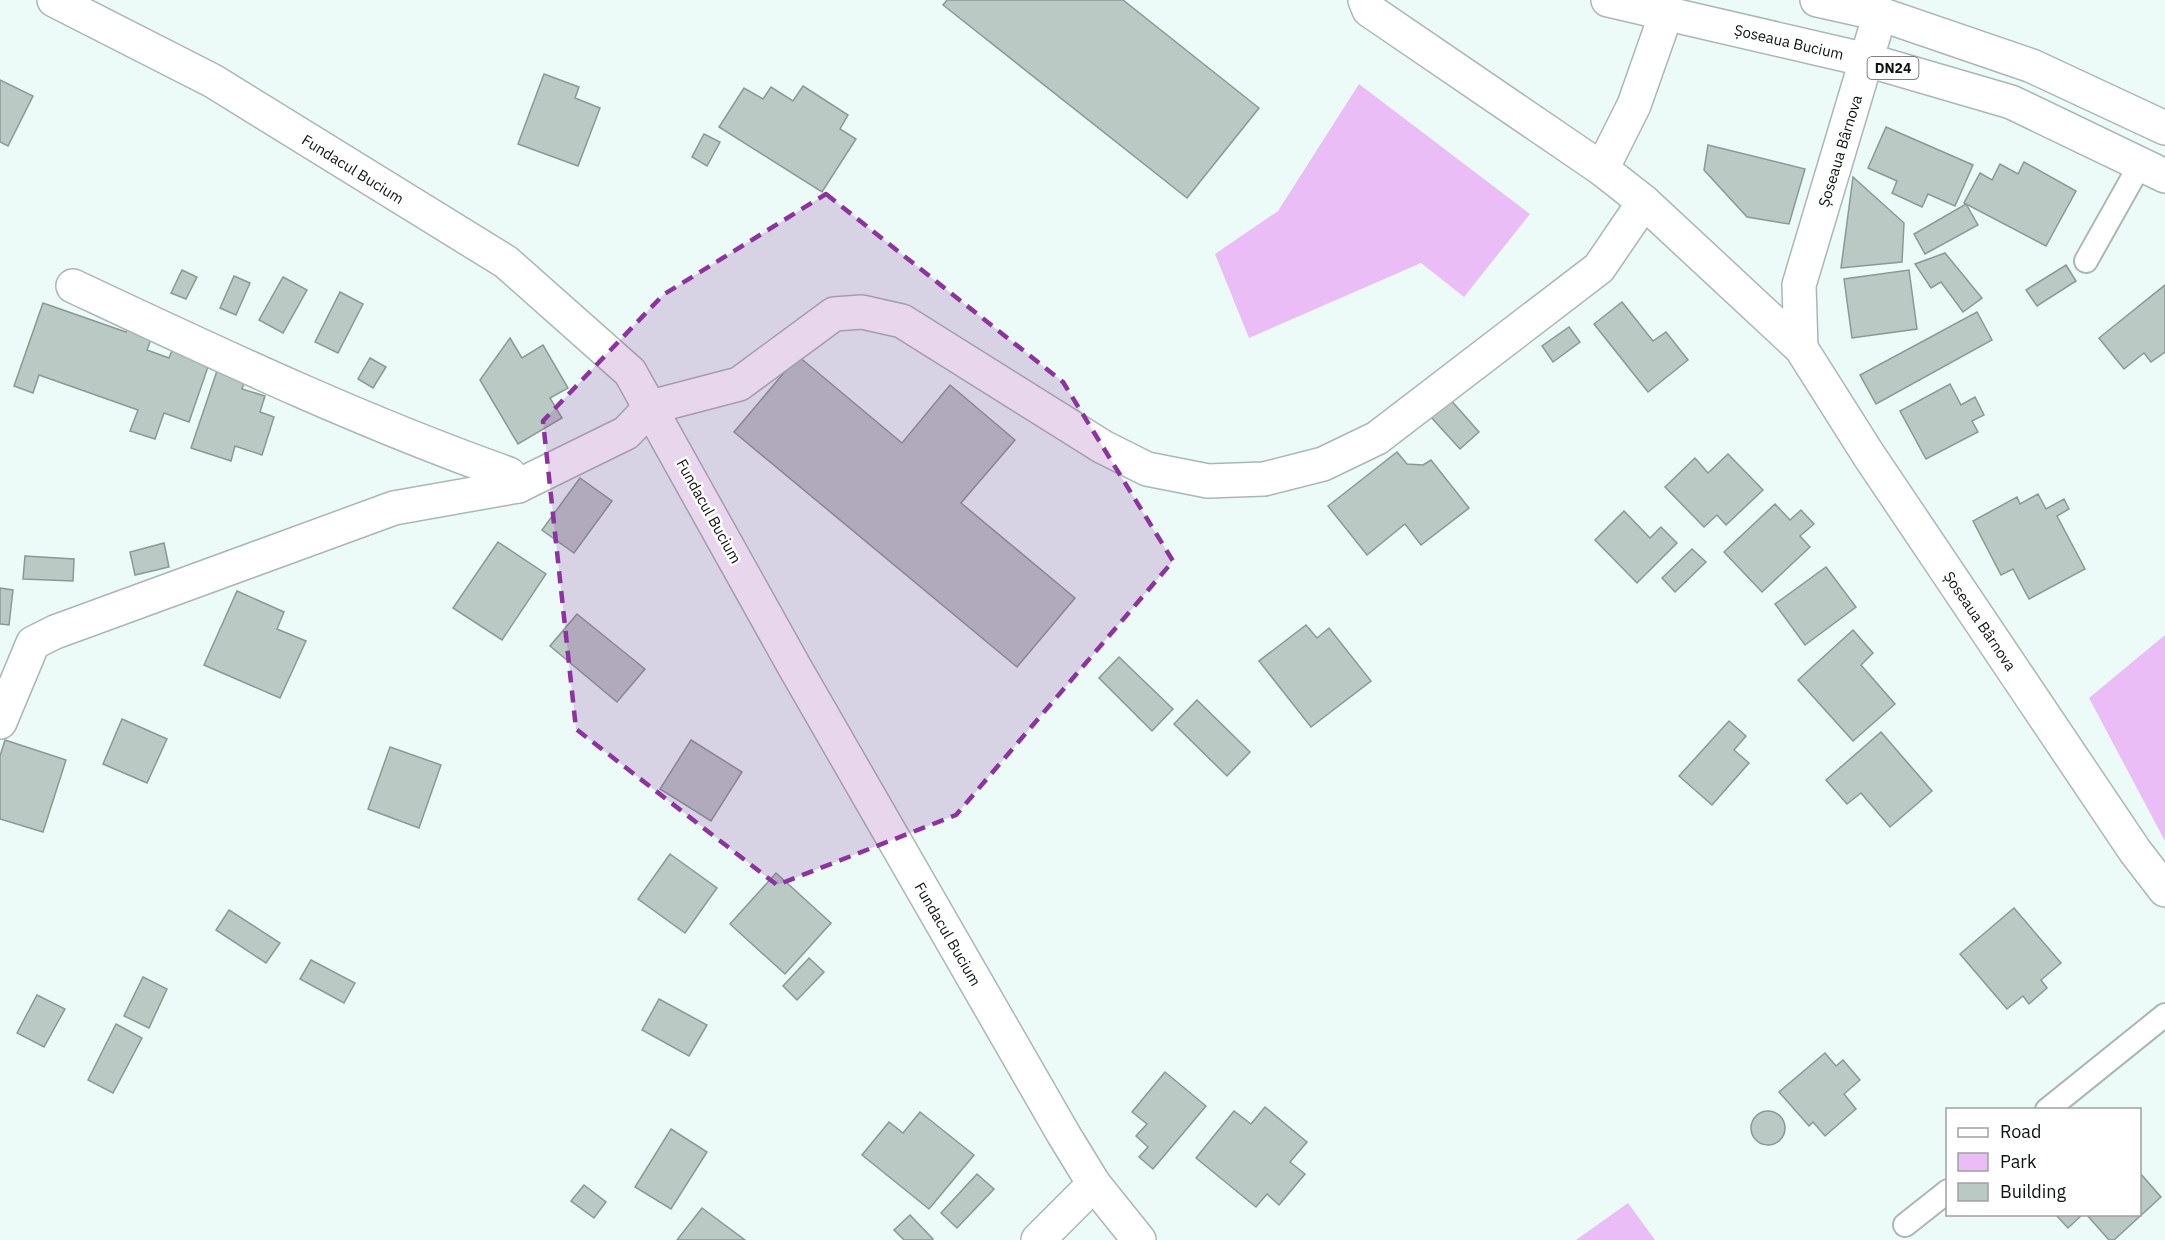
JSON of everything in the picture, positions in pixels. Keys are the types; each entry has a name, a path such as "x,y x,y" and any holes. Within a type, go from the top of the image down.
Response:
{"street":[{"name":"Fundacul Bucium","path":"54,0 213,81 506,262 630,372 794,666 1094,1184 1139,1240"},
{"name":"Șoseaua Bârnova","path":"1365,0 1369,10 1602,169 1644,201 1801,348 1868,454 2115,821 2165,890"},
{"name":"Șoseaua Bucium","path":"1608,0 1668,7 1867,60 2011,102 2153,169"},
{"path":"1817,0 1880,14 2032,66 2165,128"},
{"path":"1602,169 1634,105 1668,7"},
{"name":"Șoseaua Bârnova","path":"1801,348 1799,285 1880,14"},
{"path":"0,722 33,643 55,632 394,508 518,486 626,433 651,407 739,384 834,314 862,312 902,321 1103,447 1147,468 1208,481 1264,479 1323,464 1377,438 1599,268 1644,201"},
{"path":"73,286 258,373 411,440 509,474 518,486"},
{"path":"1038,1240 1094,1184"}],"lane":[{"path":"2086,261 2153,169"},
{"path":"2049,1108 2165,1015"},
{"path":"1905,1226 1946,1192"}],"highlighted area":[{"path":"826,194 1063,382 1173,561 956,815 777,885 576,729 543,421 663,295"}],"green space":[{"path":"1359,84 1530,214 1464,297 1421,263 1249,338 1215,254 1278,211"},
{"path":"2165,635 2165,841 2089,698"},
{"path":"1628,1203 1655,1240 1576,1240"}],"building":[{"path":"947,0 1123,0 1259,108 1187,198 943,5"},
{"path":"544,74 579,87 575,98 600,108 578,166 518,144"},
{"path":"0,80 33,96 8,146 0,142"},
{"path":"803,86 848,115 840,129 856,139 822,192 719,127 744,88 763,99 771,87 793,101"},
{"path":"1886,127 1973,165 1955,206 1928,194 1922,207 1892,193 1897,181 1868,168"},
{"path":"704,134 720,142 707,166 692,157"},
{"path":"1708,145 1805,169 1789,224 1747,217 1704,170"},
{"path":"2024,162 2076,191 2046,246 1964,203 1980,173 1992,180 2000,164 2018,174"},
{"path":"1853,177 1904,223 1902,262 1841,268"},
{"path":"1966,204 1978,225 1925,254 1914,234"},
{"path":"1945,253 1982,298 1963,312 1941,282 1931,288 1915,264"},
{"path":"2066,265 2076,281 2037,306 2026,290"},
{"path":"182,270 197,277 186,299 171,293"},
{"path":"1909,270 1917,329 1852,338 1844,279"},
{"path":"234,276 250,283 236,315 220,308"},
{"path":"283,277 307,290 283,333 259,320"},
{"path":"2165,285 2165,352 2151,362 2144,353 2124,369 2099,338"},
{"path":"340,292 363,304 338,353 315,342"},
{"path":"1622,302 1653,341 1666,332 1688,360 1648,392 1594,324"},
{"path":"43,303 126,332 129,326 153,334 147,350 169,358 173,348 210,361 189,422 164,413 155,439 130,431 138,410 39,375 33,393 14,386"},
{"path":"1977,312 1992,340 1876,404 1860,375"},
{"path":"1569,327 1580,342 1553,362 1542,346"},
{"path":"510,338 522,358 543,345 568,388 550,398 562,418 518,444 480,380"},
{"path":"798,356 902,443 950,385 1015,440 961,503 1075,598 1017,667 734,432"},
{"path":"370,358 386,367 373,388 358,379"},
{"path":"218,368 246,376 242,389 265,396 260,412 274,417 262,455 235,446 231,461 191,448"},
{"path":"1950,384 1961,405 1975,397 1984,415 1972,421 1978,432 1926,459 1900,411"},
{"path":"1449,398 1479,432 1460,449 1430,416"},
{"path":"1397,452 1407,464 1423,465 1431,460 1469,508 1421,545 1405,524 1367,555 1328,506"},
{"path":"1728,454 1763,490 1726,525 1717,515 1704,527 1665,487 1695,458 1708,473"},
{"path":"580,478 612,501 574,553 542,530"},
{"path":"2038,494 2046,509 2064,499 2069,509 2057,516 2085,569 2029,599 2013,569 2001,575 1973,521 2017,497 2020,504"},
{"path":"1775,504 1790,520 1801,510 1814,524 1800,536 1810,547 1762,592 1724,552"},
{"path":"1624,511 1650,538 1661,527 1677,543 1637,583 1595,540"},
{"path":"498,542 546,574 502,640 453,608"},
{"path":"164,543 169,567 135,575 130,552"},
{"path":"1692,549 1706,562 1675,592 1662,578"},
{"path":"25,556 74,559 73,581 23,579"},
{"path":"1826,567 1856,607 1805,645 1775,604"},
{"path":"0,588 13,590 9,625 0,624"},
{"path":"237,591 284,612 277,629 306,641 280,698 204,665"},
{"path":"577,614 645,669 617,702 550,646"},
{"path":"1306,625 1317,638 1329,628 1371,681 1311,727 1259,661"},
{"path":"1853,630 1873,653 1861,665 1895,704 1853,741 1798,680"},
{"path":"1119,657 1173,709 1152,731 1099,678"},
{"path":"1197,700 1250,752 1227,776 1174,724"},
{"path":"122,719 167,739 147,783 103,764"},
{"path":"1729,721 1746,736 1734,750 1749,763 1712,805 1679,776"},
{"path":"1881,732 1932,791 1890,827 1861,793 1847,804 1826,780"},
{"path":"5,740 66,760 43,832 0,819 0,756"},
{"path":"691,740 742,772 711,821 660,789"},
{"path":"390,747 441,765 419,828 368,809"},
{"path":"670,854 717,888 685,933 638,899"},
{"path":"776,873 831,923 785,974 730,924"},
{"path":"2014,908 2061,963 2041,980 2047,988 2029,1004 2023,996 2007,1009 1960,954"},
{"path":"229,910 280,943 266,963 216,930"},
{"path":"809,958 824,972 797,1000 783,986"},
{"path":"311,960 355,983 344,1003 300,979"},
{"path":"143,977 167,989 149,1028 124,1016"},
{"path":"37,995 65,1009 44,1047 17,1033"},
{"path":"659,999 707,1025 689,1056 642,1030"},
{"path":"116,1024 142,1038 113,1093 88,1080"},
{"path":"1825,1053 1836,1066 1843,1060 1860,1080 1844,1094 1856,1109 1825,1136 1813,1122 1809,1126 1779,1092"},
{"path":"1165,1072 1206,1106 1153,1169 1139,1157 1148,1147 1136,1136 1147,1124 1132,1112"},
{"path":"1265,1107 1307,1142 1290,1162 1305,1174 1279,1205 1267,1194 1256,1207 1196,1158 1234,1111 1251,1124"},
{"path":"1768,1111 1780,1116 1785,1128 1780,1140 1768,1145 1756,1140 1751,1128 1756,1116"},
{"path":"920,1112 974,1155 929,1209 862,1155 889,1122 903,1133"},
{"path":"671,1129 707,1152 671,1209 635,1187"},
{"path":"977,1174 994,1189 957,1228 941,1213"},
{"path":"2141,1174 2161,1197 2141,1215"},
{"path":"584,1185 606,1202 594,1218 571,1201"},
{"path":"702,1208 745,1240 677,1240"},
{"path":"910,1215 932,1240 904,1240 894,1230"},
{"path":"2057,1216 2081,1216 2068,1228"},
{"path":"2088,1216 2140,1216 2114,1240 2109,1240"}]}
